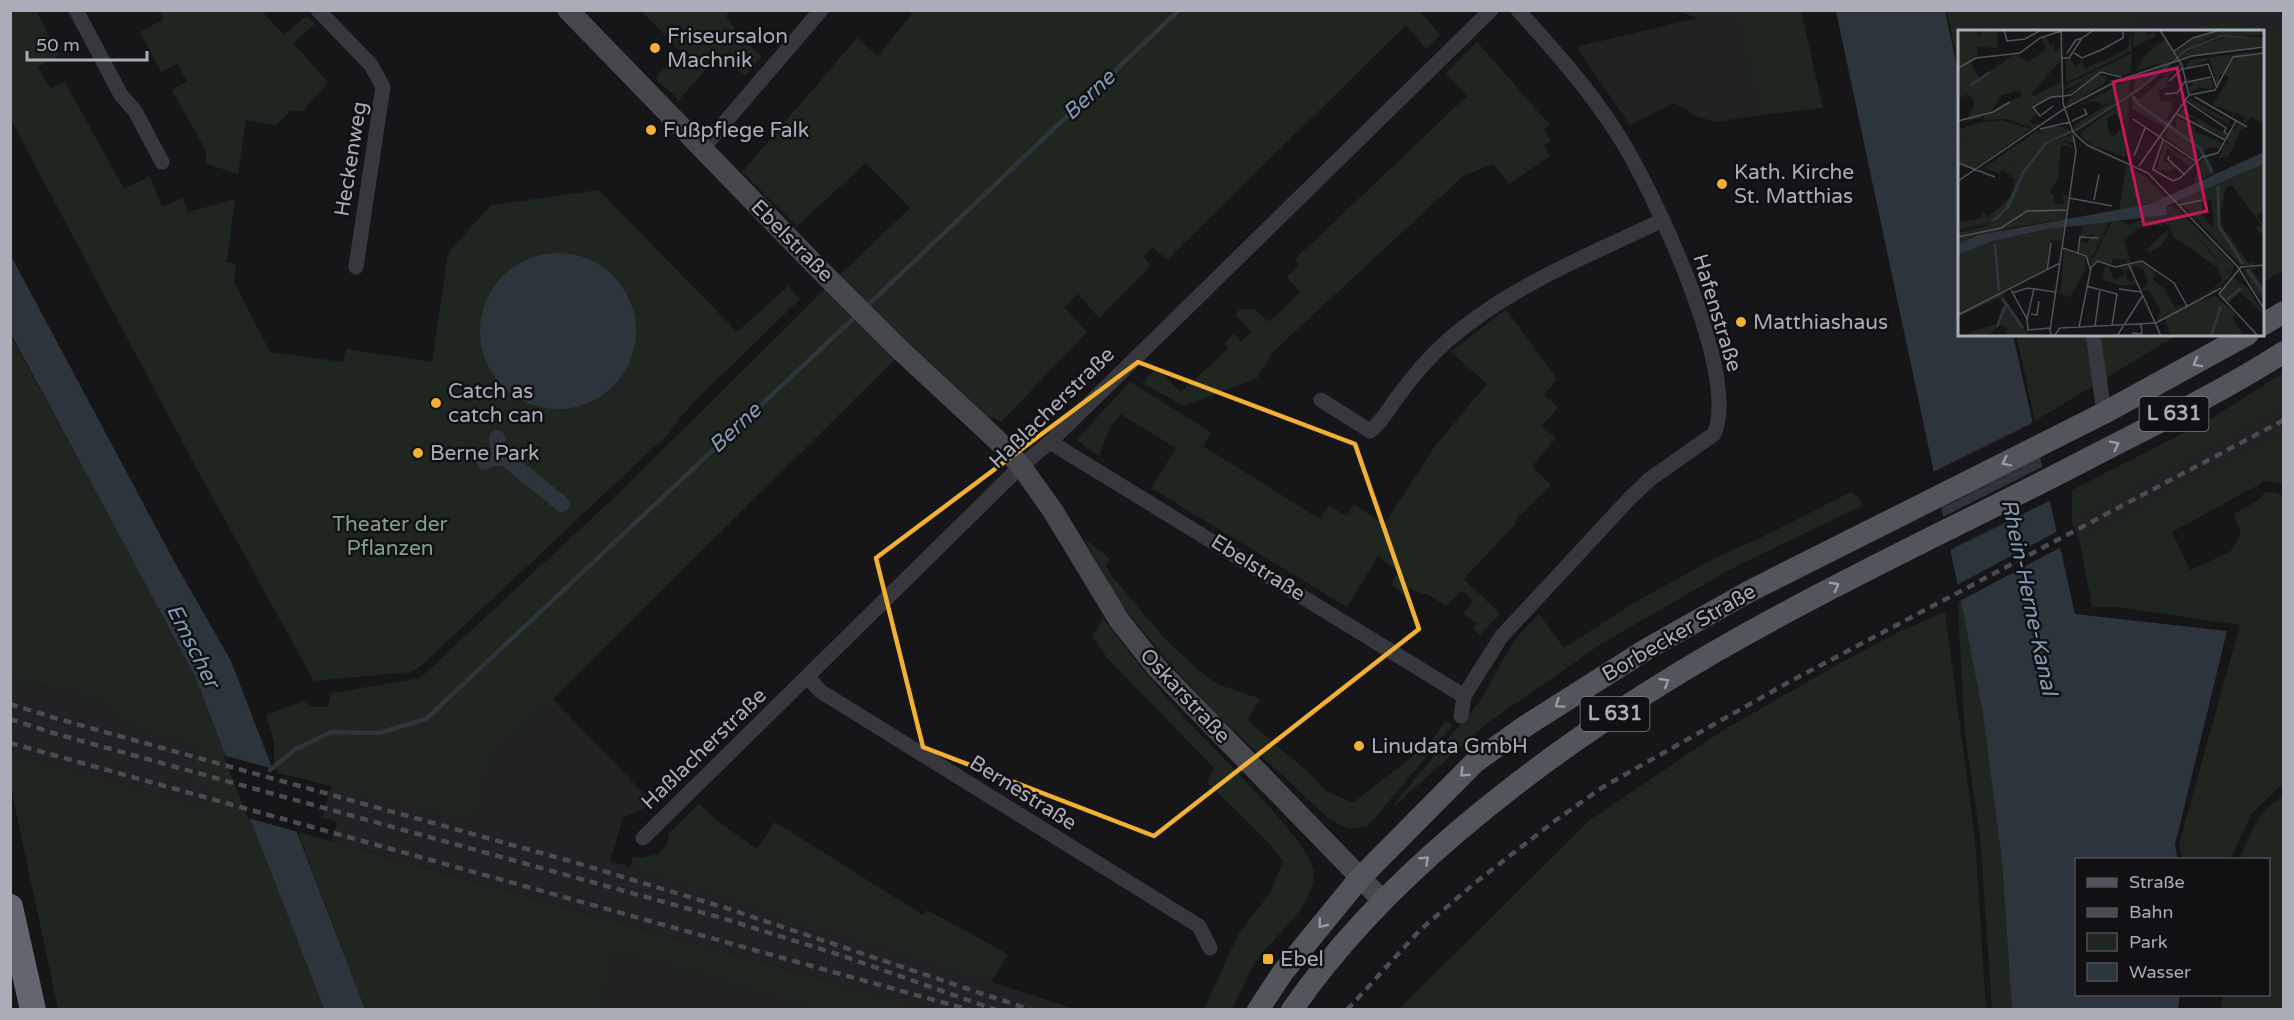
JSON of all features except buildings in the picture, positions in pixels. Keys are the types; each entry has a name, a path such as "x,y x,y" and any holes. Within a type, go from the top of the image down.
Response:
{"highway":[{"path":"10,907 33,1010"}],"main road":[{"path":"2264,325 2283,312"},
{"name":"L 631","path":"2104,413 2244,336"},
{"name":"Borbecker Straße","path":"1292,1010 1316,974 1382,900 1430,855 1509,788 1660,684 1880,562 1926,541 2167,418 2283,352"},
{"name":"Borbecker Straße","path":"1258,1010 1284,972 1359,879 1475,762 1527,725 1647,648 1750,591 1921,503 2104,413"}],"street":[{"path":"76,10 121,96 135,111 162,162"},
{"name":"Heckenweg","path":"318,10 371,65 383,87 356,267"},
{"name":"Ebelstraße","path":"568,10 839,289 997,440 1021,466"},
{"path":"702,149 821,10"},
{"name":"Haßlacherstraße","path":"643,838 1021,466 1050,442 1491,10"},
{"name":"Hafenstraße","path":"1461,716 1464,696 1501,637 1630,498 1650,479 1714,434 1718,425 1719,399 1711,352 1698,307 1663,220 1618,135 1557,53 1518,10"},
{"path":"1321,400 1370,431 1381,423 1417,371 1478,315 1522,288 1663,220"},
{"path":"2093,336 2104,413"},
{"name":"Ebelstraße","path":"1050,442 1464,696"},
{"name":"Oskarstraße","path":"1021,466 1053,511 1119,620 1156,668 1359,879 1382,900"},
{"name":"Bernestraße","path":"808,677 820,692 1199,926 1210,948"}],"highlighted area":[{"path":"1138,362 1355,444 1419,629 1154,836 923,747 876,558"}],"shaded area":[{"path":"2133,11 2283,11 2283,34 2282,31 2217,20 2195,30 2141,30"},
{"path":"1736,12 1761,115 1716,122 1698,117 1674,103 1630,125 1576,47 1698,18"},
{"path":"2283,409 2283,430 2079,538 2072,523"},
{"path":"10,679 95,699 141,731 197,747 188,780 213,786 207,807 11,753"},
{"path":"553,699 654,804 623,818 610,861 790,916 1075,1009 930,1009 332,841 337,822 322,818 331,785 475,822 489,751"},
{"path":"612,954 701,974 808,1007 807,1010 598,1010"}],"green space":[{"path":"908,10 1419,10 1440,35 1426,49 1406,25 1167,260 1153,247 1143,257 1151,266 1099,318 1078,294 1064,307 1087,332 1001,422 994,417 985,418 909,345 553,699 490,751 475,822 274,772 274,742 266,715 307,700 309,707 328,707 331,693 420,678 621,491 910,208 866,163 797,226 742,172 857,38 878,56 912,14"},
{"name":"Berne Park","path":"10,11 36,11 59,55 38,67 50,89 65,82 124,189 150,176 162,207 183,198 188,212 235,199 227,262 236,264 234,282 270,352 343,362 346,349 432,362 448,253 491,205 599,190 737,332 788,286 800,299 690,406 667,435 421,666 411,672 314,681 198,471 11,120"},
{"path":"159,11 262,11 284,35 306,16 315,24 293,43 328,82 303,111 291,111 276,125 246,120 238,174 207,164 205,149 172,90 187,81 177,64 161,72 140,32 164,19"},
{"path":"641,11 730,11 726,16 738,35 762,56 745,76 719,54 679,100 655,78 681,52"},
{"path":"1677,11 1801,11 1823,108 1761,115 1736,13 1698,18"},
{"path":"1947,11 2133,11 2141,30 1958,30 1958,66"},
{"path":"2217,20 2282,31 2283,34 2283,270 2264,282 2264,30 2195,30"},
{"path":"1477,42 1550,125 1544,130 1551,141 1544,146 1550,156 1509,184 1493,164 1463,176 1274,351 1257,378 1184,406 1142,383 1156,369 1181,392 1228,349 1224,344 1233,333 1241,342 1251,332 1235,315 1240,309 1255,309 1269,322 1300,292 1287,277 1299,265 1295,259 1467,96 1446,73"},
{"path":"1506,309 1557,379 1544,395 1558,407 1542,426 1556,438 1532,466 1551,485 1515,520 1517,522 1464,579 1500,614 1480,635 1473,629 1477,623 1463,614 1473,601 1462,591 1446,606 1425,593 1423,595 1410,588 1405,595 1391,585 1398,571 1378,556 1347,607 1151,488 1176,448 1120,414 1109,429 1099,456 1076,440 1130,382 1211,432 1203,446 1320,519 1329,505 1346,516 1354,504 1384,525 1435,446 1487,384 1451,352"},
{"path":"10,334 195,675 324,1009 58,1009 11,788 11,753 207,807 212,787 188,780 197,747 141,731 95,699 11,679"},
{"path":"2016,336 2175,336 2035,421"},
{"path":"2283,373 2283,409 2072,523 2072,490 2209,420"},
{"path":"2283,430 2283,483 2264,481 2264,479 2262,483 2172,532 2190,570 2230,552 2241,534 2234,514 2260,499 2264,493 2276,492 2283,496 2283,784 2252,813 2230,858 2182,858 2179,844 2240,625 2117,607 2092,607 2079,538"},
{"path":"1851,492 1860,498 1861,506 1729,570 1601,644 1489,722 1394,804 1479,702 1515,639 1539,614 1564,648 1632,604 1715,558"},
{"path":"1083,537 1110,559 1106,565 1110,574 1166,640 1202,673 1217,684 1261,699 1247,720 1309,773 1326,791 1353,803 1431,742 1445,721 1453,725 1368,826 1348,829 1328,818 1215,713 1166,659 1118,600"},
{"path":"1958,586 1983,714 2002,862 2012,1009 1992,1009 1980,836 1965,735"},
{"path":"1945,612 1975,838 1986,1009 1399,1009 1590,820 1725,729 1898,632"},
{"path":"1103,618 1173,705 1280,819 1310,860 1314,874 1306,901 1259,957 1232,1009 1204,1009 1238,935 1270,893 1283,861 1269,843 1207,782 1214,768 1109,660 1092,637"},
{"path":"2283,797 2283,1009 2221,1009 2223,996 2270,996 2270,858 2240,858 2251,831 2260,816"},
{"path":"699,804 719,822 757,849 775,822 923,915 927,910 1008,954 991,982 630,867 633,856 641,858 658,854 667,845 669,833"},
{"path":"298,832 930,1009 807,1009 808,1007 701,974 613,954 598,1009 365,1009"}],"water":[{"name":"Rhein-Herne-Kanal","path":"1836,11 1945,11 1958,71 1958,336 2013,336 2075,614 2227,631 2175,845 2178,858 2075,858 2075,996 2180,996 2178,1009 2012,1009 2002,862 1983,714"},
{"path":"558,253 573,254 588,259 613,276 630,301 635,316 635,346 630,361 613,386 588,403 573,408 558,409 543,408 528,403 503,386 486,361 481,346 480,331 481,316 486,301 503,276 528,259 543,254"},
{"name":"Emscher","path":"10,254 174,561 231,661 365,1009 324,1009 195,676 11,334"}],"pier":[{"path":"2036,421 2043,456 1939,509 1931,473"},
{"path":"2046,465 2053,499 1948,551 1941,518"},
{"path":"2060,530 2063,546 1958,602 1955,586"},
{"path":"223,755 277,770 302,833 248,818"}],"waterway":[{"name":"Berne","path":"865,308 1179,10"},
{"name":"Berne","path":"270,770 296,749 331,732 379,733 426,719 857,315"},
{"path":"497,438 498,446 505,458"},
{"path":"485,462 491,458 505,458 562,504"}],"railway":[{"path":"1347,1010 1420,930 1476,882 1603,787 1789,682 2284,420"},
{"path":"10,704 570,861 726,908 1031,1010"},
{"path":"10,719 53,733 722,918 843,956 996,1010"},
{"path":"10,743 970,1010"}],"place":[{"name":"Friseursalon Machnik","path":"655,48"},
{"name":"Fußpflege Falk","path":"651,130"},
{"name":"Kath. Kirche St. Matthias","path":"1722,184"},
{"name":"Matthiashaus","path":"1741,322"},
{"name":"Catch as catch can","path":"436,403"},
{"name":"Berne Park","path":"418,453"},
{"name":"Linudata GmbH","path":"1359,746"},
{"name":"Ebel","path":"1268,959"}],"park label":[{"name":"Theater der Pflanzen","path":"390,536"}]}
